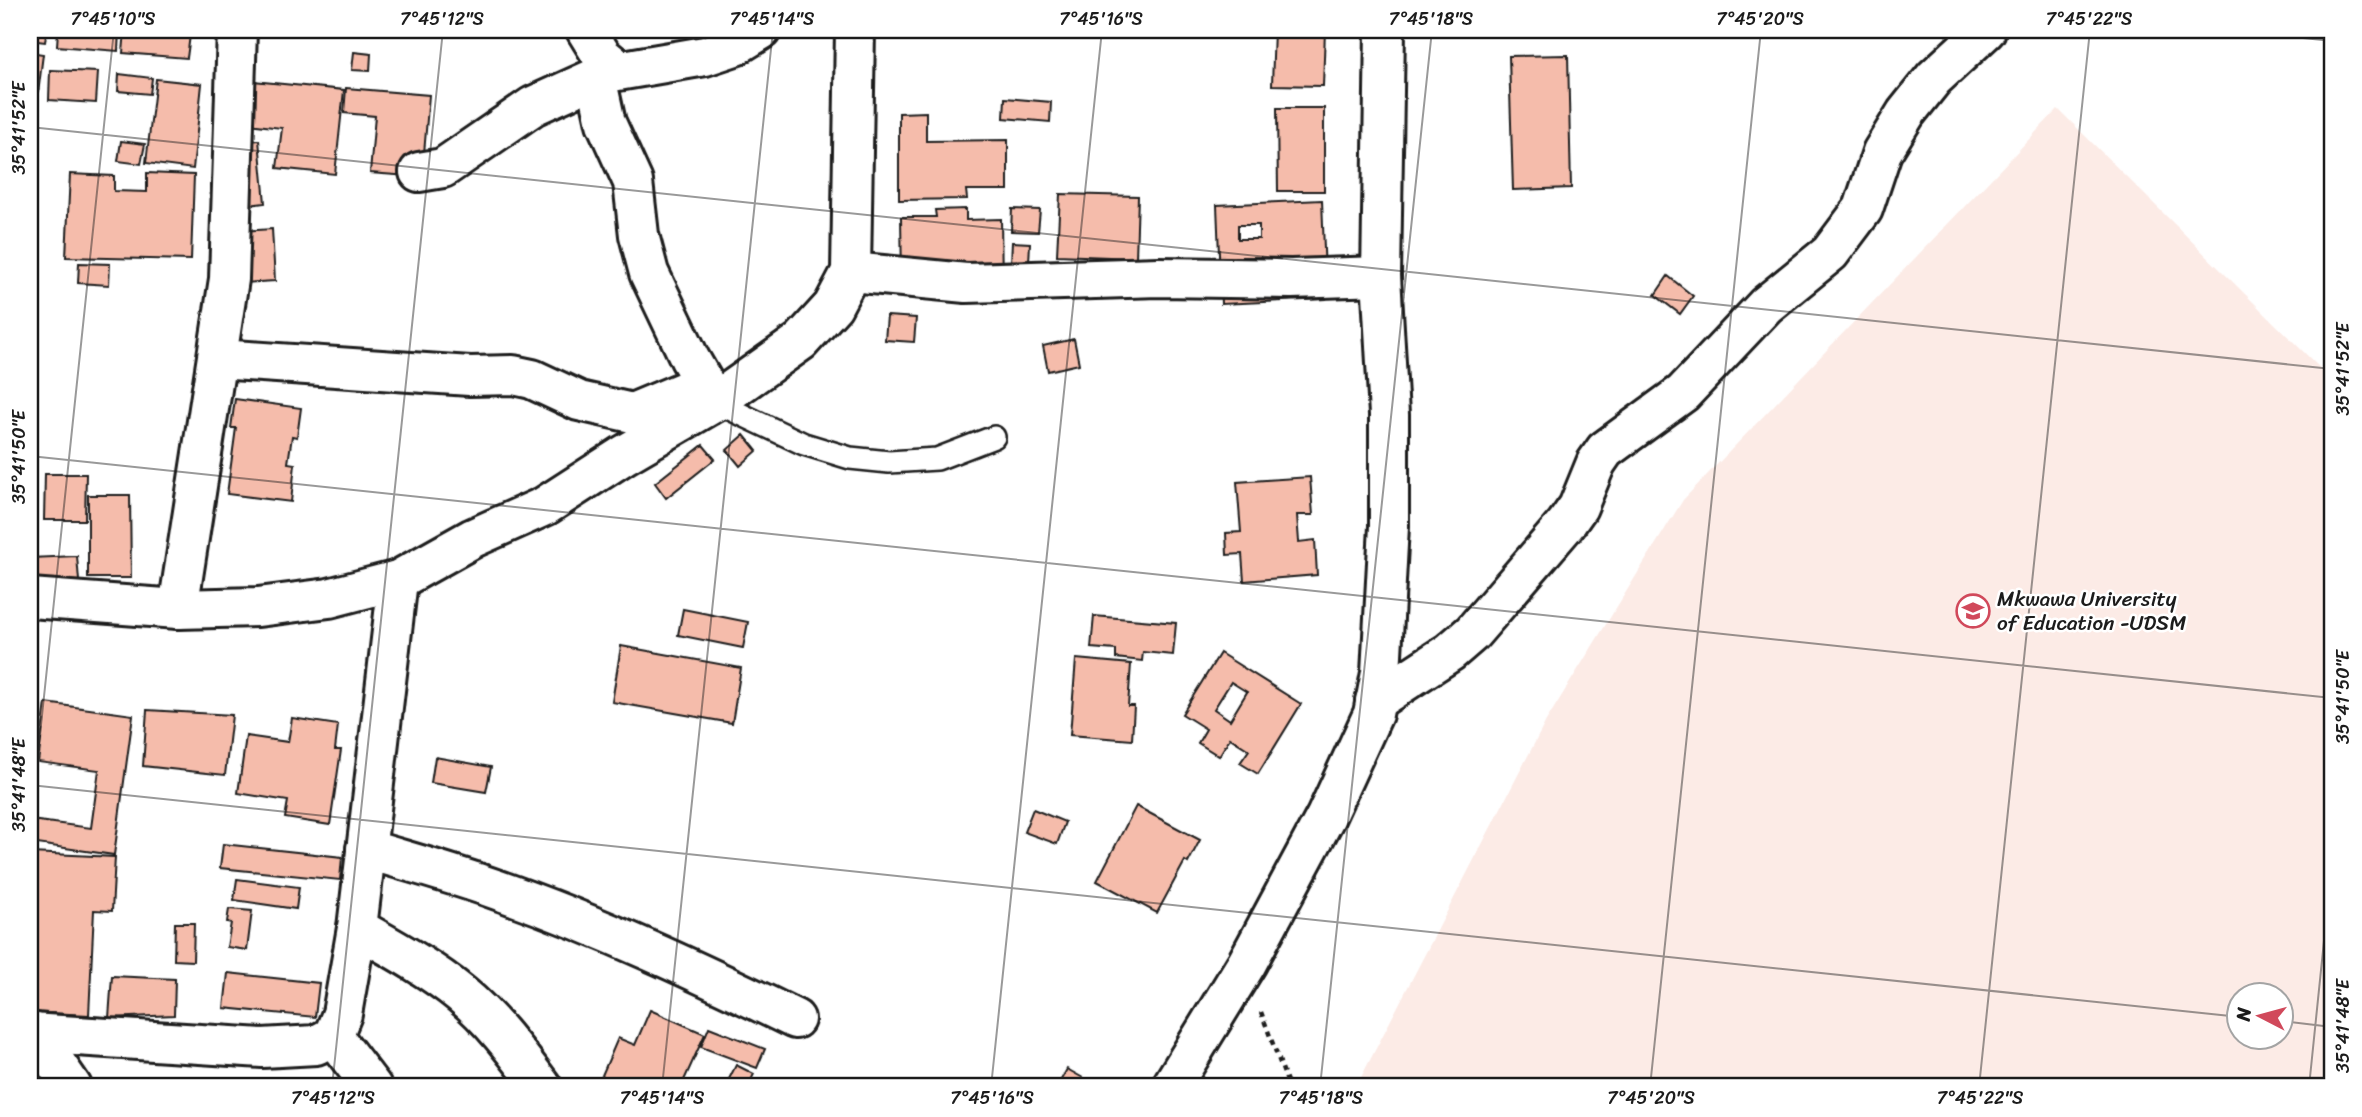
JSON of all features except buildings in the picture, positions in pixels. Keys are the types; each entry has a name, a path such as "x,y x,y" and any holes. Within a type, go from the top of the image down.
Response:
{"street":[{"path":"178,610 229,279 237,30"},
{"path":"586,30 608,74 606,123 633,182 639,235 649,273 710,392"},
{"path":"419,172 443,168 533,106 608,74 705,56 735,46 761,30"},
{"path":"30,598 178,610 258,607 329,598 398,580 473,538 545,506 624,455 710,392 801,341 833,306 850,272 855,30"},
{"path":"1171,1087 1247,963 1326,816 1373,714 1383,659 1390,526 1389,415 1381,276 1385,30"},
{"path":"1375,701 1450,652 1472,633 1566,524 1605,450 1683,393 1766,305 1830,253 1863,209 1882,152 1906,113 1934,78 1986,30"},
{"path":"850,272 966,283 1160,277 1292,279 1381,276"},
{"path":"218,359 470,376 513,375 532,379 579,401 632,413 710,392"},
{"path":"32,1033 262,1048 316,1045 333,1036 342,1014 357,928 398,580"},
{"path":"366,849 493,888 579,921 682,964 795,1018"},
{"path":"357,928 416,962 461,994 486,1017 542,1087"},
{"path":"32,1033 72,1087"},
{"path":"333,1036 372,1087"}],"lane":[{"path":"710,392 804,444 850,458 888,462 937,459 994,437"}],"path":[{"path":"1247,963 1289,1087"}],"shaded area":[{"name":"Mkwawa University of Education -UDSM","path":"2058,109 2332,380 2332,1087 1356,1087 1546,721 1683,500"}],"place":[{"name":"Mkwawa University of Education -UDSM","path":"1973,611"}]}
